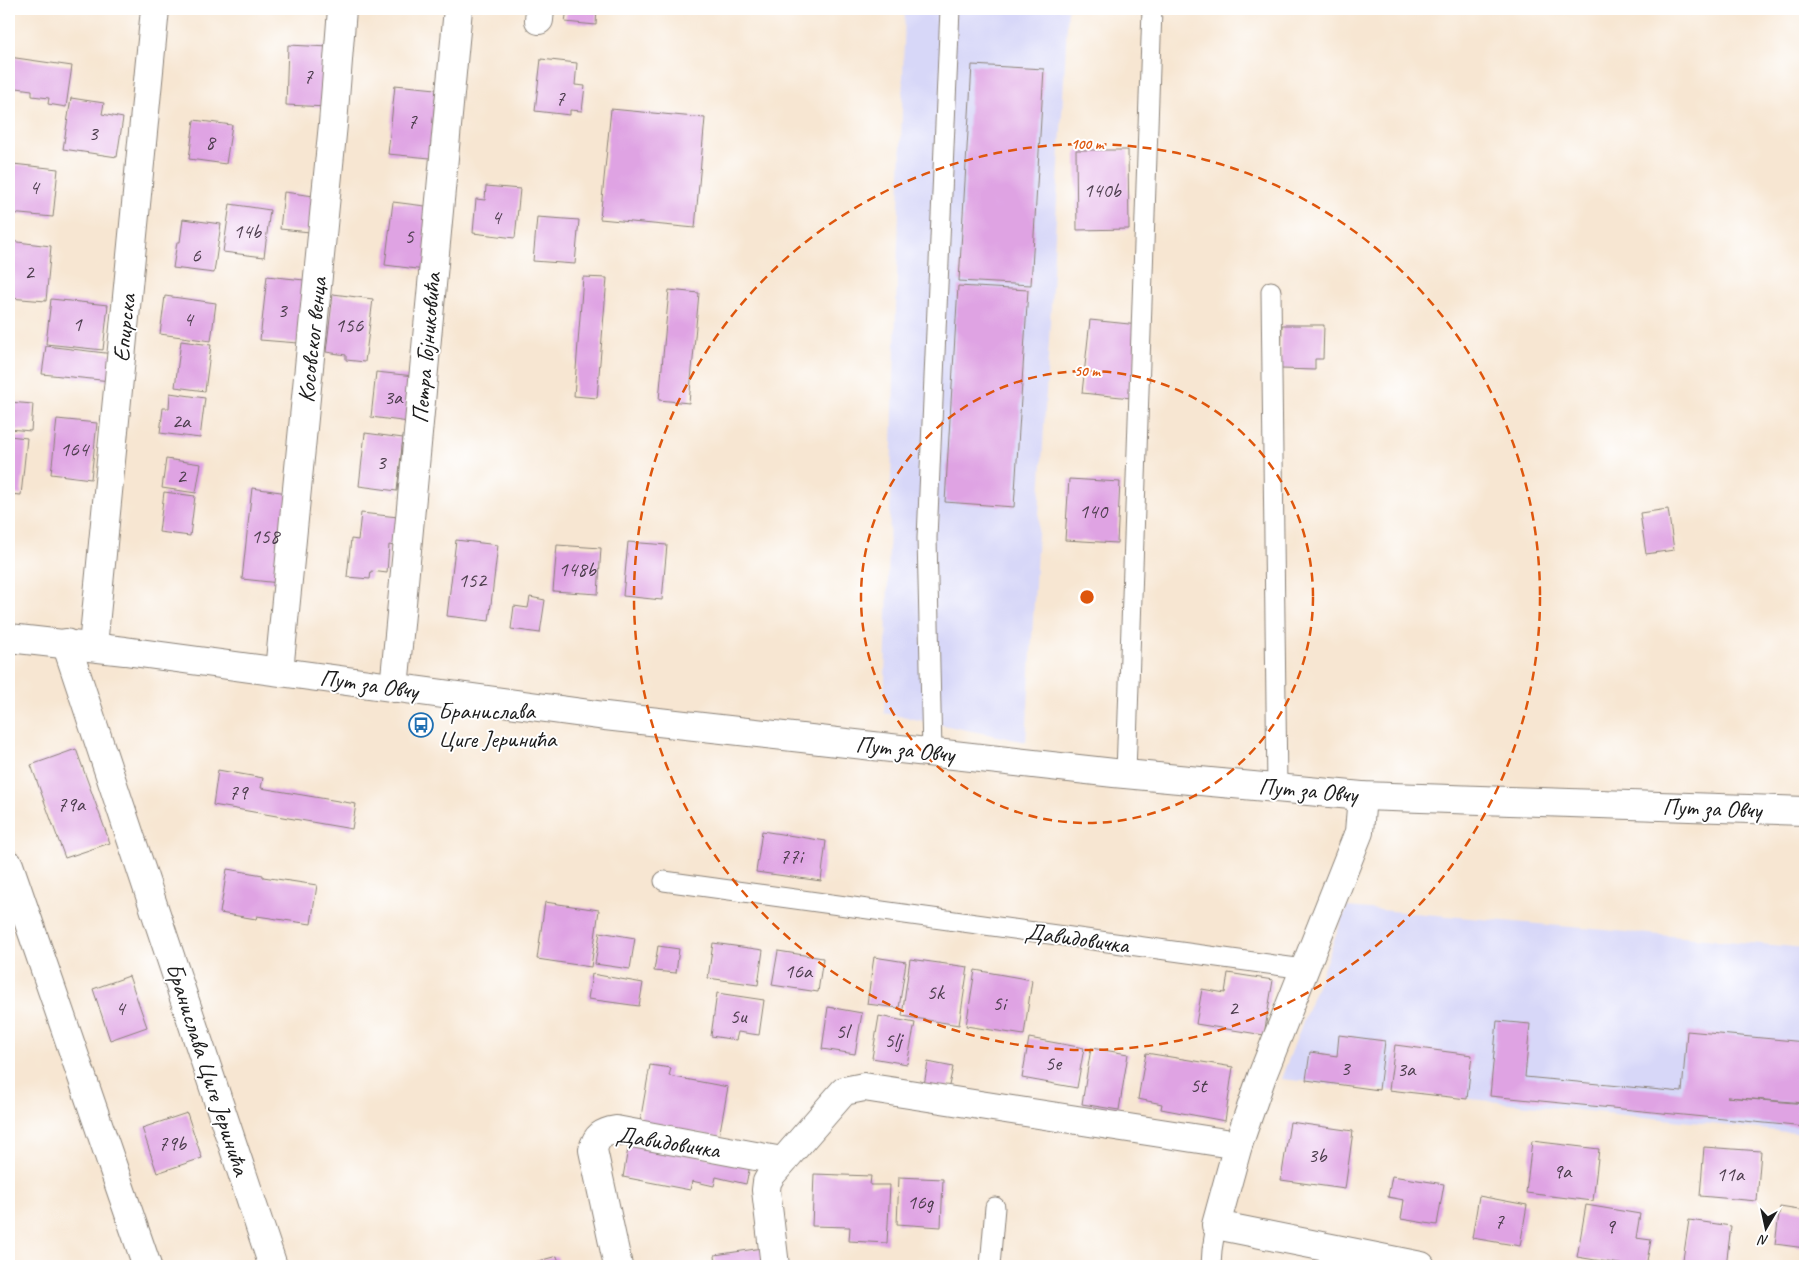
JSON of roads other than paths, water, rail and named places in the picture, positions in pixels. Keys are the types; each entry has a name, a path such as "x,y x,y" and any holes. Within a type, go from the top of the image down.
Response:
{"street":[{"name":"Епирска","path":"79,645 155,9"},
{"name":"Косовског венца","path":"279,672 333,124 342,9"},
{"name":"Петра Гојниковића","path":"394,688 458,9"},
{"name":"Пут за Овчу","path":"9,638 79,645 605,716 1277,788 1362,796 1805,811"},
{"name":"Бранислава Циге Јеринића","path":"79,645 273,1266"},
{"path":"1362,796 1359,832 1262,1076 1238,1145 1216,1225 1421,1266"},
{"path":"9,865 147,1266"},
{"path":"775,1266 766,1190 767,1182 844,1091 864,1087 1238,1145"},
{"name":"Давидовичка","path":"618,1266 593,1150 595,1142 601,1134 616,1130 782,1162"}],"lane":[{"path":"932,752 927,538 950,9"},
{"path":"1126,773 1152,9"},
{"path":"1271,291 1277,788"},
{"name":"Давидовичка","path":"664,881 1304,969"},
{"path":"990,1266 994,1207"},
{"path":"1211,1266 1216,1225"}],"place":[{"name":"Бранислава Циге Јеринића","path":"421,725"}]}
